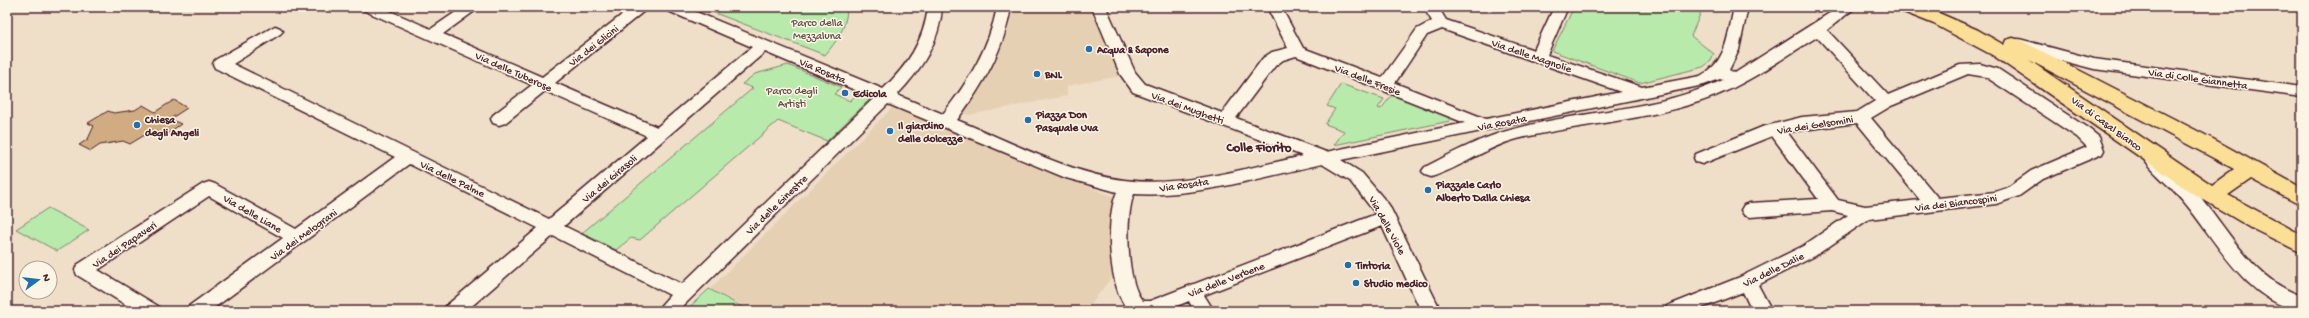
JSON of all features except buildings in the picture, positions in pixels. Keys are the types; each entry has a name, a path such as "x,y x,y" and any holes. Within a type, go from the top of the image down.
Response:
{"main road":[{"name":"Via di Casal Bianco","path":"1908,7 1974,36 2013,58 2149,153 2213,195 2268,228 2302,245"},
{"name":"Via di Casal Bianco","path":"1931,8 2007,41 2093,74 2250,169 2302,198"},
{"path":"2213,195 2250,169"}],"street":[{"name":"Via delle Tuberose","path":"368,7 659,135"},
{"path":"432,35 473,7"},
{"name":"Via dei Glicini","path":"499,119 642,7"},
{"name":"Via Rosata","path":"671,7 1072,174 1098,183 1127,189 1183,186 1704,80 1720,72"},
{"name":"Via delle Ginestre","path":"666,311 887,97 923,53 933,28 935,7"},
{"path":"946,122 968,92 990,56 998,35 1004,7"},
{"name":"Via dei Mughetti","path":"1100,7 1128,74 1139,88 1323,157"},
{"path":"1225,121 1269,62 1278,56 1297,51 1274,7"},
{"path":"1386,85 1422,32 1441,23 1430,7"},
{"path":"1538,57 1561,7"},
{"path":"1736,80 1720,72 1726,63 1732,47 1741,7"},
{"name":"Via Rosata","path":"1432,172 1479,147 1507,136 1665,106 1702,95 1736,80 1818,29 1849,7"},
{"name":"Via delle Magnolie","path":"1441,23 1641,93"},
{"path":"1818,29 1885,102 1861,116 1934,205"},
{"name":"Via delle Palme","path":"275,30 221,64 552,226 684,293"},
{"name":"Via dei Girasoli","path":"453,311 764,45"},
{"name":"Via delle Fresie","path":"1297,51 1486,125"},
{"name":"Via dei Biancospini","path":"1750,210 1832,205 1865,213 1984,200 2007,195 2037,175 2093,153 2096,150 2096,145 2083,133 1998,76 1980,69 1964,70 1885,102"},
{"name":"Via di Colle Giannetta","path":"2093,74 2302,92"},
{"name":"Via dei Gelsomini","path":"1702,158 1753,136 1776,129 1802,123 1861,116"},
{"path":"1776,129 1832,205"},
{"path":"2149,153 2157,166 2189,196 2239,260 2254,276 2276,294 2302,304"},
{"name":"Via dei Melograni","path":"196,311 409,156"},
{"name":"Via delle Viole","path":"1323,157 1361,182 1372,195 1386,217 1431,311"},
{"name":"Via delle Liane","path":"209,188 297,238"},
{"name":"Via dei Papaveri","path":"151,311 84,270 209,188"},
{"name":"Via delle Verbene","path":"1127,189 1121,206 1120,222 1124,279 1134,304 1139,309 1147,309 1386,217"},
{"name":"Via delle Dalie","path":"1674,311 1747,282 1809,251 1865,213"},
{"path":"1747,282 1762,311"},
{"path":"1192,292 1204,311"}],"shaded area":[{"path":"1012,7 1093,7 1120,76 1067,86 1067,96 969,115 961,113 992,70 1006,37 1011,20"},
{"path":"892,108 1117,198 1109,223 1114,274 1086,311 755,311 710,289"}],"green space":[{"name":"Parco della Mezzaluna","path":"699,7 847,7 847,14 840,33 834,44 825,55"},
{"path":"1574,7 1703,7 1691,36 1714,54 1711,61 1703,67 1640,83 1552,51"},
{"name":"Parco degli Artisti","path":"788,65 841,87 834,94 850,101 857,94 870,99 827,141 778,121 640,240 631,238 616,250 582,233 753,88 742,84 755,74"},
{"path":"1341,84 1384,99 1378,108 1381,109 1392,95 1446,115 1450,121 1334,145 1344,131 1325,124 1335,109 1327,106"},
{"path":"48,208 89,230 57,251 16,229"},
{"path":"709,289 750,311 685,311"}],"place":[{"name":"Acqua & Sapone","path":"1089,49"},
{"name":"BNL","path":"1037,74"},
{"name":"Edicola","path":"845,93"},
{"name":"Piazza Don Pasquale Uva","path":"1028,120"},
{"name":"Chiesa degli Angeli","path":"137,125"},
{"name":"Il giardino delle dolcezze","path":"890,131"},
{"name":"Piazzale Carlo Alberto Dalla Chiesa","path":"1428,190"},
{"name":"Tintoria","path":"1348,265"},
{"name":"Studio medico","path":"1356,283"}],"district":[{"name":"Colle Fiorito","path":"1259,146"}]}
